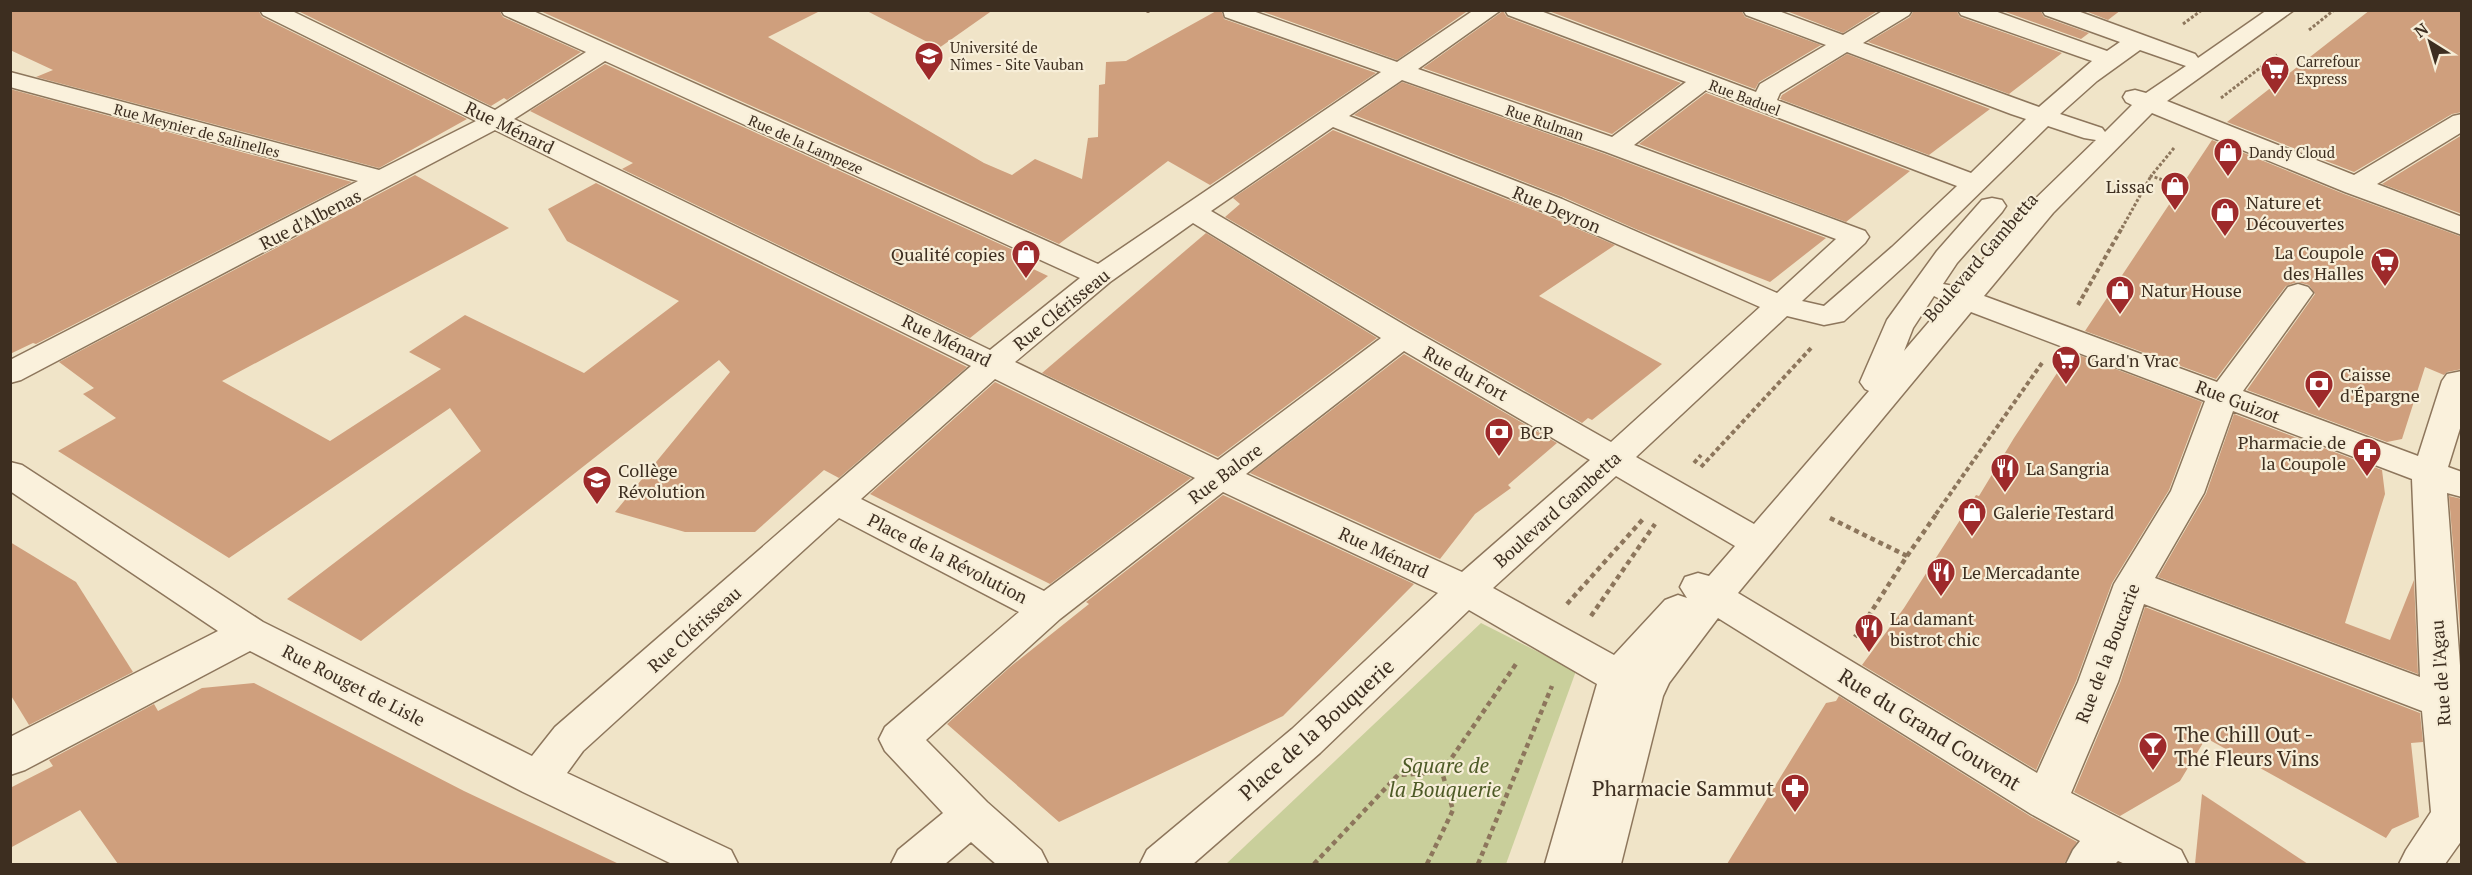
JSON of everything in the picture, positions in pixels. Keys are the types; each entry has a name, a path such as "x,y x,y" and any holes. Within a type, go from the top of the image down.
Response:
{"street":[{"name":"Rue Ménard","path":"271,10 994,363 1220,476 1466,590 1618,677"},
{"name":"Rue de la Lampeze","path":"512,10 1100,276"},
{"name":"Rue Clérisseau","path":"538,779 569,740 836,501 994,363 1100,276 1192,211 1490,10"},
{"name":"Rue Baduel","path":"1516,10 1974,183"},
{"path":"1754,10 1843,45 2093,133"},
{"path":"1969,10 2111,60"},
{"path":"2053,10 2187,59"},
{"name":"Boulevard Gambetta","path":"1749,539 1876,382 1955,295 2028,201 2093,133 2142,100 2187,59 2248,10"},
{"path":"1567,864 1618,677 1706,591 1955,295 2043,207 2142,100 2283,10"},
{"name":"Rue Rulman","path":"1233,12 1615,147 1855,237"},
{"path":"1764,104 1768,89 1843,45 1890,12"},
{"path":"1779,305 1824,316 1833,314 1876,278 2080,83 2139,42"},
{"name":"Rue d'Albenas","path":"10,373 496,120 602,52"},
{"name":"Rue Meynier de Salinelles","path":"10,79 384,180"},
{"path":"1615,147 1704,81"},
{"path":"2142,100 2462,227"},
{"name":"Rue Deyron","path":"1331,118 1552,206 1779,305"},
{"path":"2354,186 2462,122"},
{"path":"1876,382 1898,327 1947,257 1992,206"},
{"name":"Rue du Fort","path":"1192,211 1402,337 1676,494 1749,539"},
{"name":"Boulevard Gambetta","path":"1466,590 1855,237"},
{"name":"Rue de la Boucarie","path":"2046,801 2098,682 2132,584 2187,493 2223,396 2298,293"},
{"name":"Rue Guizot","path":"1955,295 2445,479"},
{"name":"Rue Balore","path":"1047,609 1402,337"},
{"path":"2445,479 2458,381"},
{"name":"Rue Rouget de Lisle","path":"10,474 250,633 538,779 716,864"},
{"name":"Rue de l'Agau","path":"2421,864 2454,816 2445,479"},
{"name":"Place de la Révolution","path":"836,501 1047,609 899,739 972,815"},
{"path":"2132,584 2451,705"},
{"name":"Place de la Bouquerie","path":"1162,864 1306,741 1466,590"},
{"path":"1599,864 1643,696 1654,673 1706,591"},
{"name":"Rue du Grand Couvent","path":"1706,591 2046,801 2100,850 2166,864"},
{"path":"10,757 250,633"},
{"path":"913,864 972,815 1026,864"}],"path":[{"path":"1148,10 1148,15"},
{"path":"1833,669 1907,556 2061,335 2151,176 2175,149 2168,142"},
{"path":"2151,176 2181,186"},
{"path":"1442,772 1528,647 1555,641 1676,494 1827,332 1833,314"},
{"path":"1478,864 1555,641 1645,517"},
{"path":"1828,518 1907,556"},
{"path":"1314,864 1398,775 1442,772"},
{"path":"1427,864 1453,810 1442,772"}],"green space":[{"name":"Square de la Bouquerie","path":"1481,623 1576,671 1506,864 1226,864"}],"building":[{"path":"10,10 258,10 262,17 467,119 379,168 36,77 53,70 10,50"},
{"path":"296,10 499,10 503,17 581,52 507,100 504,98 491,106"},
{"path":"538,10 822,10 768,37 984,163 1012,175 1035,159 1082,179 1088,138 1098,137 1099,85 1105,84 1106,62 1126,61 1218,10 1221,10 1224,19 1376,73 1210,185 1168,161 1059,244"},
{"path":"865,10 993,10 939,48"},
{"path":"1258,10 1469,10 1397,60"},
{"path":"1546,10 1741,10 1745,17 1821,45 1759,82 1755,89"},
{"path":"1784,10 1879,10 1843,33"},
{"path":"1914,10 1956,10 1960,17 2062,53 2009,94 1868,42 1910,17"},
{"path":"2000,10 2040,10 2044,17 2089,33 2081,39"},
{"path":"2083,10 2121,10 2108,20"},
{"path":"2370,10 2462,10 2462,112 2452,114 2354,172 2227,122"},
{"path":"1503,11 1507,17 1681,83 1612,134 1423,68"},
{"path":"1847,54 1990,109 1929,155 1780,99 1782,95"},
{"path":"605,64 1037,261 1029,267 1048,276 970,338 622,169 633,163 530,111"},
{"path":"1402,82 1605,154 1826,238 1770,282 1354,115"},
{"path":"10,89 352,182 36,344 33,343 10,354"},
{"path":"1706,93 1910,171 1846,222 1639,144"},
{"path":"1333,130 1615,245 1539,296 1662,364 1592,420 1588,418 1582,423 1225,217 1240,204 1233,198"},
{"path":"2462,135 2462,214 2382,184"},
{"name":"La Coupole des Halles","path":"2212,140 2344,194 2462,237 2462,369 2447,372 2444,375 2425,367 2402,439 2387,442 2247,390 2315,294 2309,285 2297,282 2286,286 2216,379 2085,331"},
{"path":"415,175 509,228 222,381 330,441 441,369 409,352 465,315 584,373 679,301 567,241 548,209 596,183 967,367 839,478 824,470 755,532 685,532 615,512 730,372 719,360 361,641 287,599 481,451 450,408 229,558 58,451 116,418 83,394 94,388 59,362"},
{"path":"1206,233 1377,338 1218,457 1042,373"},
{"path":"2071,352 2202,402 2169,490 2112,583 2076,681 2036,770 1862,665 1904,608 1976,495 1979,496"},
{"path":"1404,354 1557,443 1508,485 1511,488 1475,514 1440,559 1250,473"},
{"path":"995,382 1191,478 1050,584 870,494"},
{"path":"2234,414 2382,470 2385,494 2345,623 2390,640 2414,580 2418,674 2158,577 2206,494"},
{"path":"1223,495 1414,584 1283,716 1059,822 947,724 1010,667 1089,604 1086,602"},
{"path":"2449,496 2462,499 2462,655"},
{"path":"10,542 76,582 133,672 29,725 10,694"},
{"path":"2145,607 2420,713 2423,742 2411,743 2419,817 2392,829 2386,838 2206,738 2180,781 2120,816 2074,792 2120,683"},
{"path":"254,683 464,791 619,864 118,864 80,810 10,848 10,788 53,766 49,760 154,704 158,711 202,688"},
{"path":"1839,696 2030,816 2077,842 2064,864 1727,864 1826,703 1836,701"},
{"path":"2202,794 2308,864 2195,864"}],"place":[{"name":"Université de Nîmes - Site Vauban","path":"929,82"},
{"name":"Carrefour Express","path":"2275,96"},
{"name":"Dandy Cloud","path":"2228,178"},
{"name":"Lissac","path":"2175,212"},
{"name":"Nature et Découvertes","path":"2225,238"},
{"name":"Qualité copies","path":"1026,280"},
{"name":"La Coupole des Halles","path":"2385,288"},
{"name":"Natur House","path":"2120,316"},
{"name":"Gard'n Vrac","path":"2066,386"},
{"name":"Caisse d'Épargne","path":"2319,410"},
{"name":"BCP","path":"1499,458"},
{"name":"Pharmacie de la Coupole","path":"2367,478"},
{"name":"La Sangria","path":"2005,494"},
{"name":"Collège Révolution","path":"597,506"},
{"name":"Galerie Testard","path":"1972,538"},
{"name":"Le Mercadante","path":"1941,598"},
{"name":"La damant bistrot chic","path":"1869,654"},
{"name":"The Chill Out - Thé Fleurs Vins","path":"2153,772"},
{"name":"Pharmacie Sammut","path":"1795,814"}]}
